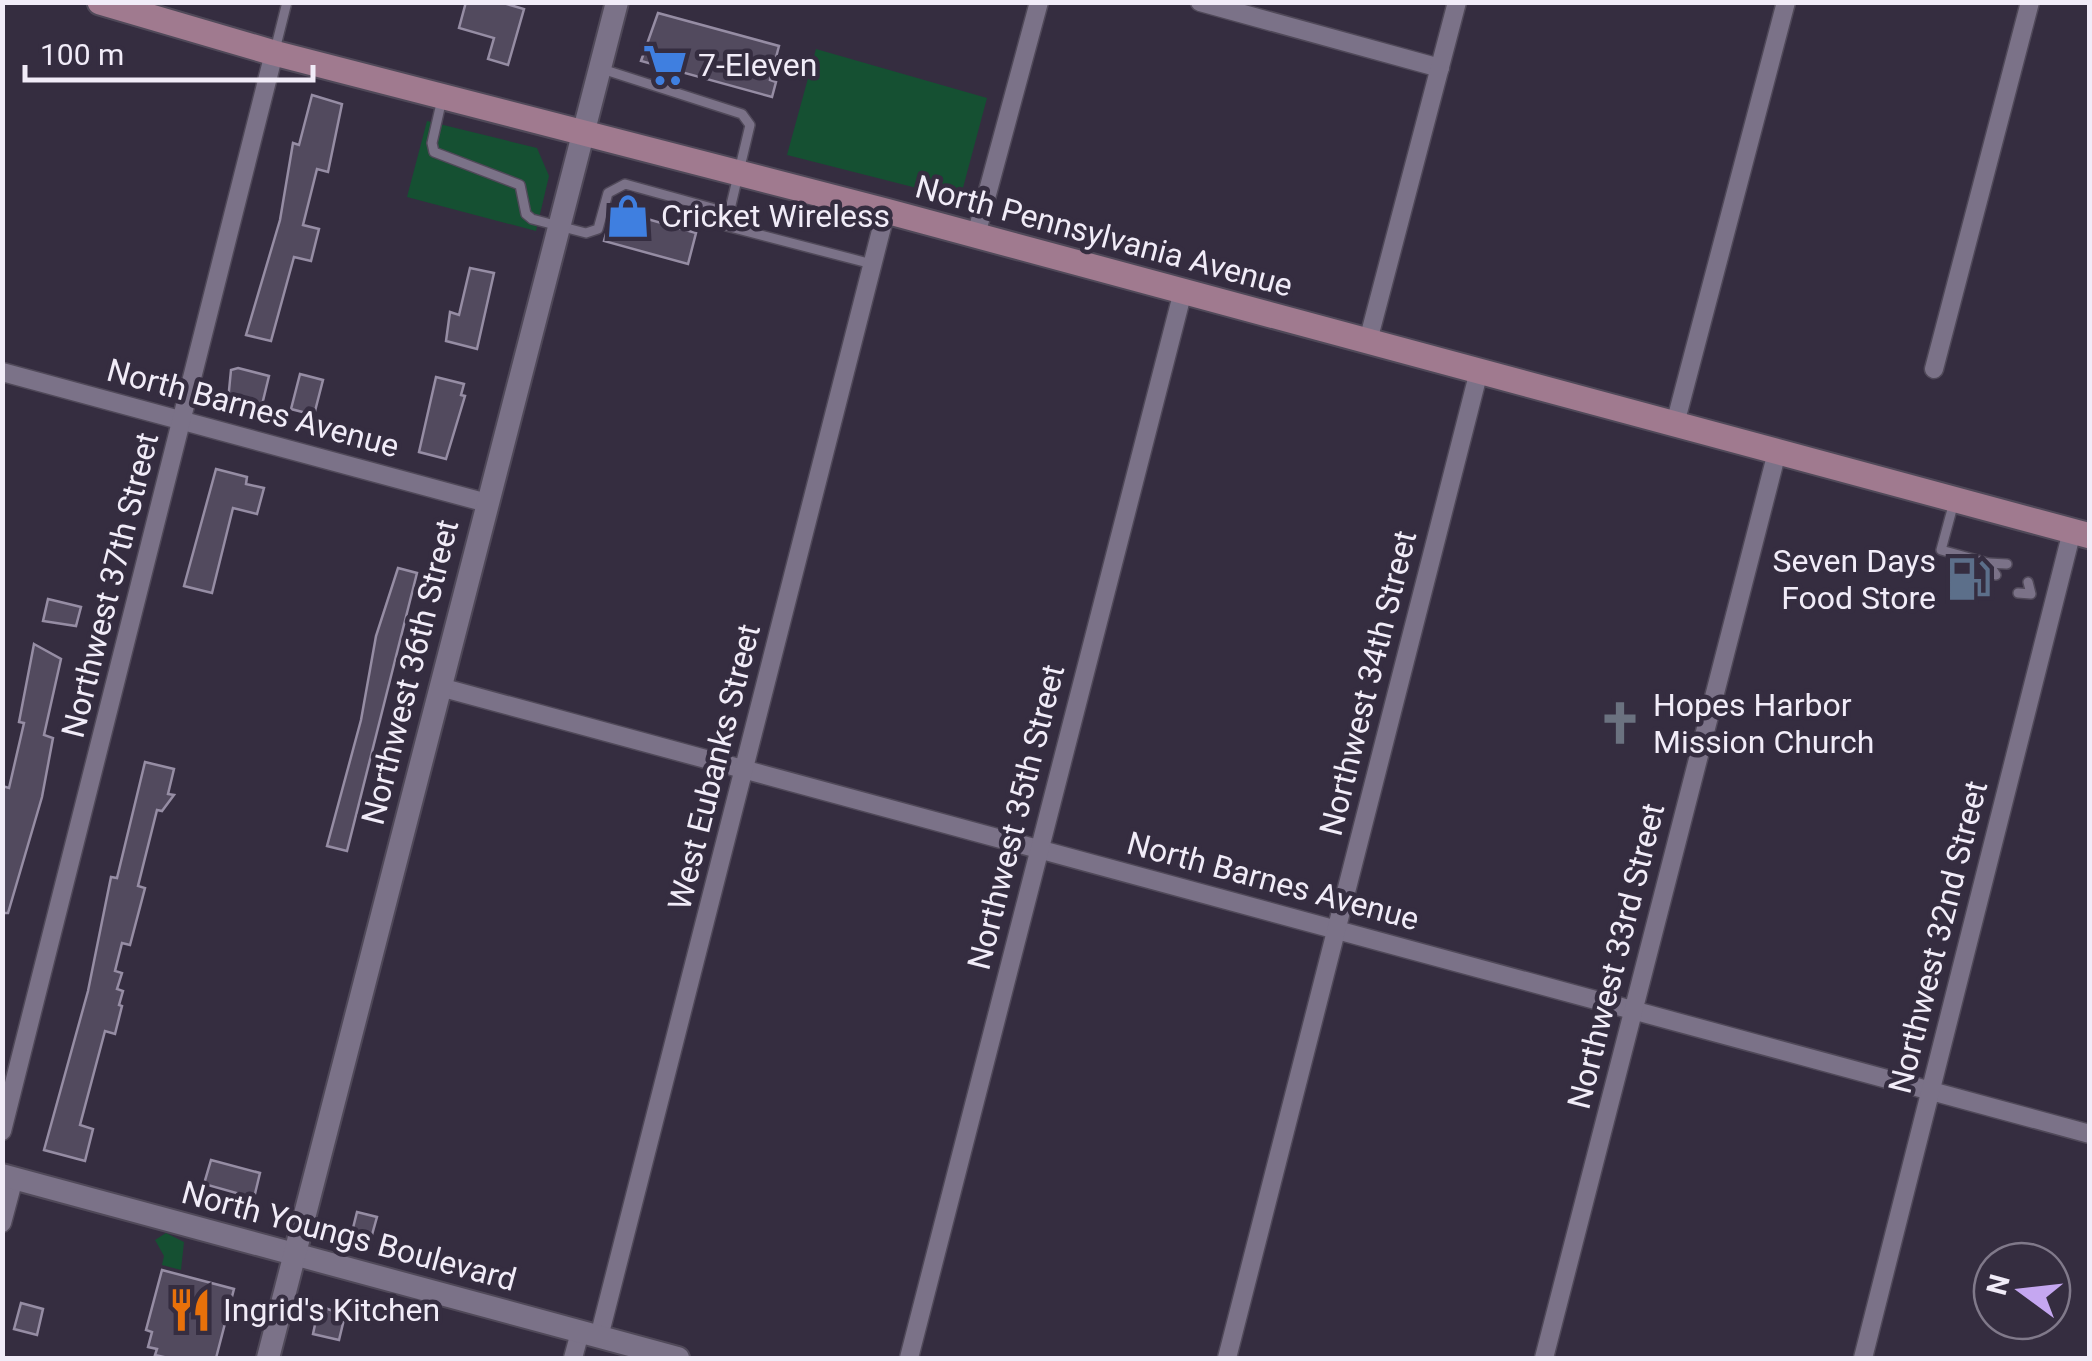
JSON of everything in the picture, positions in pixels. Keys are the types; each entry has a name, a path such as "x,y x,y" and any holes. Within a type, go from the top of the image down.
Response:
{"main road":[{"name":"North Pennsylvania Avenue","path":"100,2 274,53 886,211 2081,534"}],"street":[{"name":"Northwest 36th Street","path":"268,1358 617,2"},
{"path":"976,235 1039,2"},
{"path":"1200,2 1440,68"},
{"path":"1368,341 1457,2"},
{"path":"1675,424 1786,2"},
{"path":"1934,369 2030,2"},
{"name":"Northwest 37th Street","path":"2,1131 274,53"},
{"name":"West Eubanks Street","path":"573,1358 590,1334 745,769 886,211"},
{"name":"Northwest 35th Street","path":"909,1358 1183,291"},
{"name":"Northwest 34th Street","path":"1228,1358 1479,371"},
{"name":"North Barnes Avenue","path":"2,372 487,503"},
{"name":"Northwest 33rd Street","path":"1544,1358 1778,452"},
{"name":"Northwest 32nd Street","path":"1862,1358 2055,600 2081,534"},
{"name":"North Barnes Avenue","path":"440,687 2090,1134"},
{"path":"2,1223 8,1177"},
{"name":"North Youngs Boulevard","path":"8,1177 678,1358"}],"lane":[{"path":"274,53 287,2"},
{"path":"600,68 742,114 750,125 726,226 872,264"},
{"path":"442,96 432,143 434,152 520,185 526,214 586,232 598,228 608,193 625,184 730,213"},
{"path":"1955,499 1941,550 1988,563 2008,564"},
{"path":"1988,563 1996,575"},
{"path":"2028,582 2031,594"},
{"path":"2018,593 2055,600"}],"green space":[{"path":"816,49 987,98 960,199 787,155"},
{"path":"427,121 537,148 549,176 536,231 407,197"},
{"path":"166,1233 184,1242 181,1270 162,1265 164,1256 155,1240"}],"building":[{"path":"466,2 500,2 524,9 508,65 488,59 494,38 459,28"},
{"path":"658,13 779,46 770,80 776,82 772,97 641,61"},
{"path":"312,95 342,104 328,172 317,169 303,225 319,229 311,261 294,257 271,341 246,335 280,220 293,143 299,145"},
{"path":"613,209 696,233 688,264 604,241"},
{"path":"470,268 494,273 477,349 446,341 450,312 459,315"},
{"path":"238,368 269,376 261,409 228,401 231,370"},
{"path":"300,374 323,380 314,415 291,409"},
{"path":"436,377 464,384 461,395 465,396 446,459 419,452"},
{"path":"216,469 247,477 246,484 264,488 257,514 233,508 212,593 184,586"},
{"path":"398,568 417,573 347,851 327,846 361,720 376,636"},
{"path":"48,599 81,607 76,626 43,621"},
{"path":"34,644 61,659 44,735 53,738 42,797 8,913 2,913 2,786 9,788 24,723 19,722"},
{"path":"145,762 174,769 168,794 174,795 162,811 157,810 138,886 145,888 130,945 122,943 115,971 122,973 117,989 123,991 119,1005 122,1006 115,1034 105,1031 80,1125 93,1129 85,1161 44,1150 88,991 111,877 117,878"},
{"path":"211,1160 260,1173 254,1198 204,1184"},
{"path":"357,1212 377,1217 368,1249 349,1244"},
{"name":"Ingrid's Kitchen","path":"162,1270 234,1289 216,1358 168,1358 155,1355 157,1349 148,1347 152,1332 146,1330"},
{"path":"21,1303 43,1309 37,1335 14,1329"},
{"path":"319,1306 345,1315 339,1340 313,1334"}],"place":[{"name":"7-Eleven","path":"665,65"},
{"name":"Cricket Wireless","path":"628,216"},
{"name":"Seven Days Food Store","path":"1969,579"},
{"name":"Hopes Harbor Mission Church","path":"1620,723"},
{"name":"Ingrid's Kitchen","path":"190,1310"}]}
